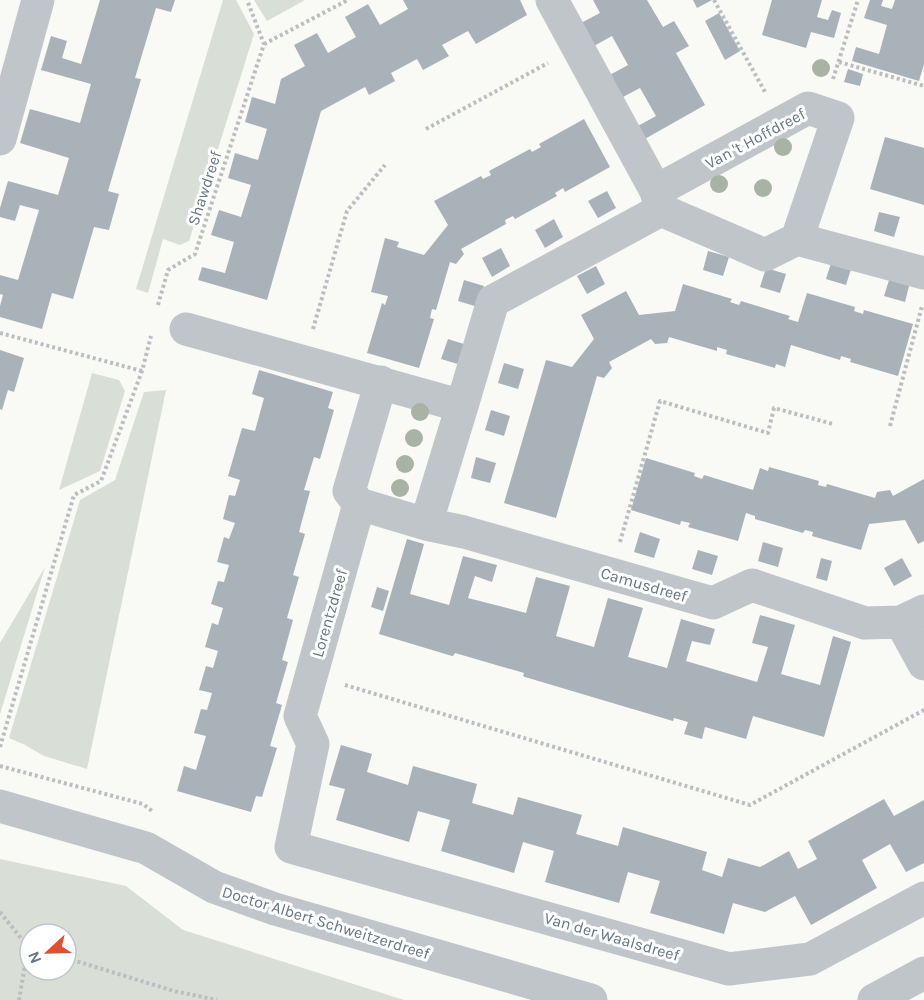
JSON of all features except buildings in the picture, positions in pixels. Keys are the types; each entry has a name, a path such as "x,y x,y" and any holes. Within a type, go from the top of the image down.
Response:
{"street":[{"path":"0,139 39,0"},
{"path":"552,0 658,200 765,255 797,239 924,273"},
{"name":"Van 't Hoffdreef","path":"658,200 781,122 808,108 838,118 797,239"},
{"path":"426,524 493,301 658,200"},
{"path":"186,329 462,405"},
{"name":"Lorentzdreef","path":"291,847 313,744 300,716 359,504 349,491 381,382"},
{"name":"Camusdreef","path":"359,504 713,603 752,585 865,623 913,616"},
{"path":"913,616 924,664"},
{"name":"Doctor Albert Schweitzerdreef","path":"0,806 146,848 214,887 275,909 591,1000"},
{"name":"Van der Waalsdreef","path":"291,847 729,969 810,959 924,898"},
{"path":"874,1000 924,973"}],"path":[{"path":"247,0 264,44 348,0"},
{"path":"714,0 781,122"},
{"path":"822,112 858,0"},
{"name":"Shawdreef","path":"157,311 168,270 195,254 264,44"},
{"path":"426,129 578,47"},
{"path":"839,62 924,86"},
{"path":"304,361 347,211 385,165"},
{"path":"890,426 924,300"},
{"path":"0,747 74,495 100,481 142,371 152,332"},
{"path":"0,333 142,371"},
{"path":"611,574 660,401 768,433 774,408 834,424"},
{"path":"312,675 750,805 924,710"},
{"path":"0,912 18,934"},
{"path":"78,962 174,991 217,1000"},
{"path":"19,1000 22,982"}],"shaded area":[{"path":"223,0 236,0 254,34 189,241 180,245 163,239 148,293 136,289"},
{"path":"254,0 305,0 267,21"},
{"path":"92,373 119,380 125,391 100,471 59,490"},
{"path":"166,390 87,769 44,756 9,738 80,500 115,480 144,392"},
{"path":"45,567 0,714 0,643"},
{"path":"0,859 126,886 183,930 404,1000 0,1000"}]}
